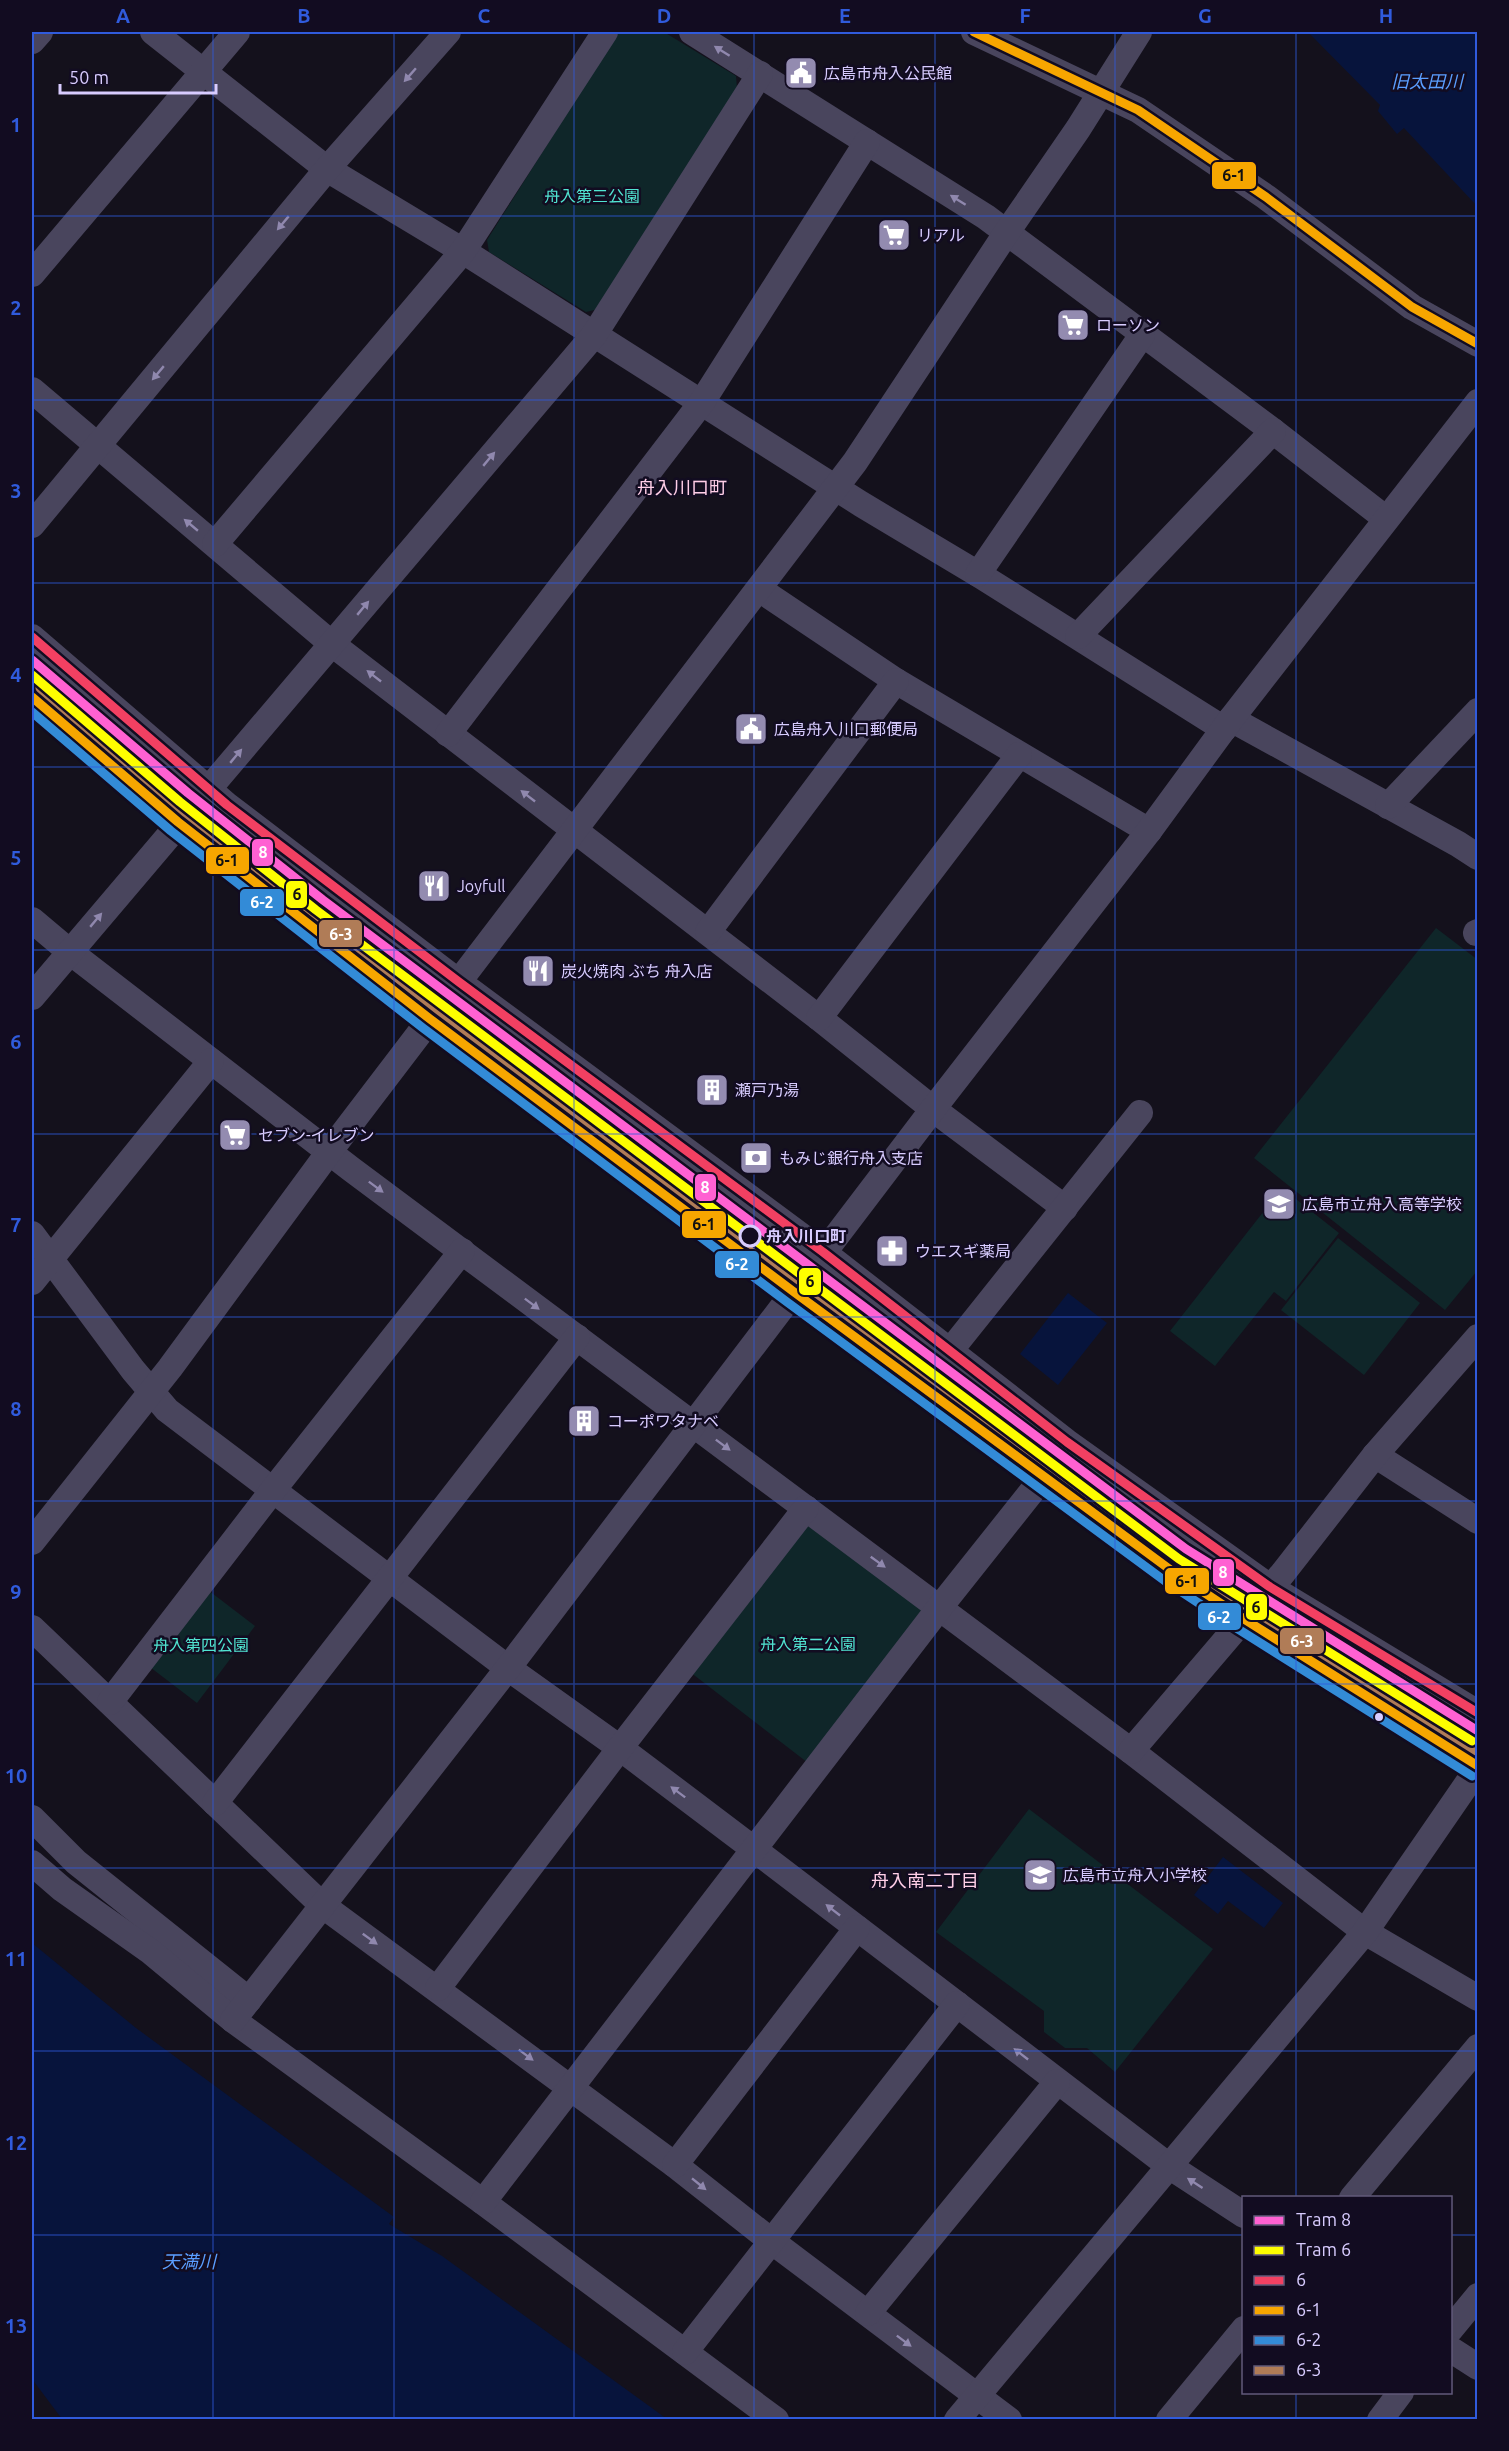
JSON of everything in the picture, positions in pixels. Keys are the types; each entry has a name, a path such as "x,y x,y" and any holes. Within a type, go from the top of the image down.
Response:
{"street":[{"path":"32,41 40,32"},
{"path":"153,32 327,169 462,251 837,488 1078,636 1228,724 1388,806 1478,857"},
{"path":"32,274 237,32"},
{"path":"32,525 327,169 448,32"},
{"path":"215,544 462,251 605,32"},
{"path":"692,32 1007,232 1273,431 1385,518"},
{"path":"974,32 1138,110 1266,197 1412,307 1478,344"},
{"path":"32,1542 150,1392 430,1019 837,488 1101,93 1139,32"},
{"path":"32,997 178,822 208,790 594,335 760,74"},
{"path":"448,734 702,402 867,142"},
{"path":"978,574 1142,335"},
{"path":"32,390 332,644 708,932 933,1109 1065,1208"},
{"path":"233,2020 508,1668 823,1252 1149,831 1385,518 1478,402"},
{"path":"1078,636 1273,431"},
{"path":"759,589 896,681 1149,831"},
{"path":"32,637 208,790 459,982 823,1252 1067,1442 1270,1587 1478,1713"},
{"path":"708,932 896,681"},
{"path":"32,698 178,822 430,1019 794,1292 1172,1570 1244,1619 1478,1767 1365,1932 957,2420"},
{"path":"1388,806 1478,711"},
{"path":"819,1018 1019,755"},
{"path":"32,920 70,952 329,1152 940,1607 1365,1932 1478,1998"},
{"path":"32,1282 211,1061"},
{"path":"950,1351 1140,1113"},
{"path":"32,1234 150,1392 167,1410 508,1668 620,1748 1169,2166 1242,2214"},
{"path":"110,1702 273,1490 462,1251"},
{"path":"215,1803 577,1337"},
{"path":"1131,1751 1244,1619 1375,1455 1478,1337"},
{"path":"1375,1455 1478,1521"},
{"path":"483,2202 1044,1475"},
{"path":"438,1988 806,1508"},
{"path":"32,1628 322,1905 438,1988 675,2165 770,2240 1009,2420"},
{"path":"32,1818 76,1862 249,2000"},
{"path":"32,1863 62,1889 151,1952 233,2020 776,2420"},
{"path":"675,2165 857,1928"},
{"path":"685,2352 770,2240 957,2004"},
{"path":"1354,2196 1478,2047"},
{"path":"868,2313 1057,2082"},
{"path":"1452,2328 1478,2295"},
{"path":"1169,2420 1242,2331"},
{"path":"1452,2350 1478,2367"},
{"path":"1380,2420 1400,2394"}],"green space":[{"name":"舟入第三公園","path":"618,32 664,32 736,76 737,88 599,309 586,312 489,252 487,240"},
{"path":"1436,928 1478,960 1477,1271 1445,1310 1254,1158"},
{"path":"1282,1188 1339,1233 1286,1301 1274,1292 1215,1366 1170,1331"},
{"path":"1338,1238 1420,1303 1364,1375 1281,1310"},
{"name":"舟入第二公園","path":"814,1525 922,1606 923,1618 812,1766 690,1672 801,1526"},
{"name":"舟入第四公園","path":"204,1587 255,1626 197,1703 146,1664"},
{"path":"1029,1809 1213,1949 1115,2072 1087,2048 1065,2048 1044,2032 1044,2011 936,1932"}],"water":[{"name":"旧太田川","path":"1308,32 1477,32 1477,206 1404,128 1397,134 1378,111 1380,105"},
{"path":"1068,1293 1107,1323 1058,1385 1020,1354"},
{"path":"1223,1857 1283,1903 1264,1928 1228,1901 1218,1914 1194,1895"},
{"name":"天満川","path":"32,1943 136,2028 394,2217 389,2224 442,2256 667,2419 62,2419 32,2379"}],"tram line":[{"name":"8","path":"32,660 188,793 323,900 1186,1549 1478,1731"},
{"name":"6","path":"32,675 180,802 316,910 1179,1559 1472,1741"}],"transit line":[{"name":"6-1","path":"974,32 1138,110 1266,197 1412,307 1478,344"},
{"name":"6","path":"32,637 227,805 459,982 823,1252 1067,1442 1270,1587 1478,1713"},
{"name":"6-3","path":"40,688 186,813 437,1009 801,1282 1179,1561 1478,1752"},
{"name":"6-1","path":"32,697 178,822 430,1019 794,1292 1172,1571 1478,1766"},
{"name":"6-2","path":"32,712 171,831 423,1028 787,1302 1165,1581 1472,1776"}],"place":[{"name":"広島市舟入公民館","path":"801,73"},
{"name":"リアル","path":"894,235"},
{"name":"ローソン","path":"1073,325"},
{"name":"広島舟入川口郵便局","path":"751,729"},
{"name":"Joyfull","path":"434,886"},
{"name":"炭火焼肉 ぶち 舟入店","path":"538,971"},
{"name":"瀬戸乃湯","path":"712,1090"},
{"name":"セブン-イレブン","path":"235,1135"},
{"name":"もみじ銀行舟入支店","path":"756,1158"},
{"name":"広島市立舟入高等学校","path":"1279,1204"},
{"name":"舟入川口町","path":"750,1236"},
{"name":"ウエスギ薬局","path":"892,1251"},
{"name":"コーポワタナベ","path":"584,1421"},
{"name":"広島市立舟入小学校","path":"1040,1875"}],"district":[{"name":"舟入川口町","path":"682,488"},
{"name":"舟入南二丁目","path":"925,1881"}]}
